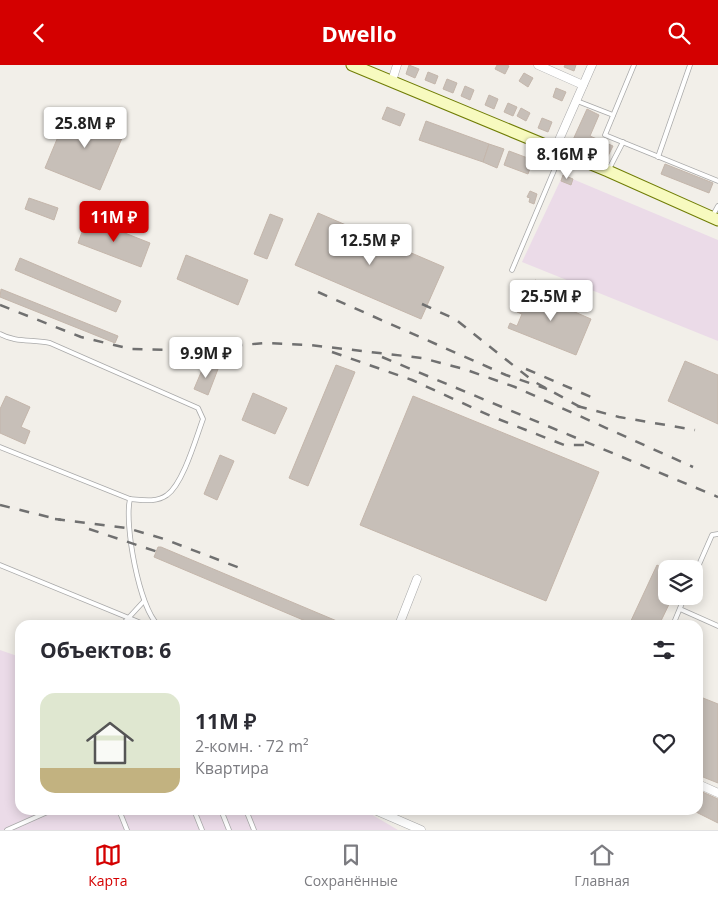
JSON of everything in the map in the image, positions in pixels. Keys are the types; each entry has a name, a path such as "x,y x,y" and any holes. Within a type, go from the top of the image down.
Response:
{"street":[{"path":"352,65 608,171 715,218"},
{"path":"392,81 397,65"},
{"path":"538,65 583,85"},
{"path":"559,151 592,65"},
{"path":"401,620 417,579"},
{"path":"703,786 718,793"},
{"path":"387,815 421,830"}],"lane":[{"path":"634,65 605,135 718,181"},
{"path":"658,157 690,65"},
{"path":"577,101 613,115"},
{"path":"608,171 623,142"},
{"path":"512,270 559,151"},
{"path":"715,218 718,206"},
{"path":"0,334 10,340 36,340 50,343 198,408 203,419 176,487 166,496 148,501 130,499 0,447"},
{"path":"130,499 127,528 144,601 151,620"},
{"path":"701,560 712,535 718,534"},
{"path":"0,565 133,620"},
{"path":"128,618 144,601"},
{"path":"675,620 682,605"},
{"path":"680,609 718,626"},
{"path":"7,830 41,815"},
{"path":"121,815 127,830"},
{"path":"196,815 202,830"},
{"path":"223,815 229,830"},
{"path":"248,815 254,830"}],"shaded area":[{"path":"563,175 718,240 718,341 522,262"},
{"path":"0,650 15,655 15,815 372,815 398,830 0,830"}],"building":[{"path":"409,65 419,69 415,78 406,74"},
{"path":"497,65 509,66 505,74 495,69"},
{"path":"565,65 576,65 574,71 564,67"},
{"path":"428,72 438,76 435,84 425,80"},
{"path":"524,73 533,78 528,87 519,81"},
{"path":"447,79 457,83 453,93 443,89"},
{"path":"465,86 474,90 470,100 461,96"},
{"path":"556,88 566,92 562,101 553,97"},
{"path":"489,95 498,99 494,109 485,105"},
{"path":"508,103 517,107 513,116 504,112"},
{"path":"387,107 405,114 400,126 382,119"},
{"path":"70,108 125,131 100,190 45,168"},
{"path":"521,108 530,113 526,121 517,116"},
{"path":"587,109 599,115 590,136 613,146 607,158 572,142"},
{"path":"542,118 552,122 548,132 538,128"},
{"path":"426,121 489,144 483,162 419,140"},
{"path":"489,144 504,149 497,168 483,162"},
{"path":"509,151 533,160 528,174 504,165"},
{"path":"665,164 713,183 709,193 661,174"},
{"path":"563,175 573,179 571,185 561,181"},
{"path":"530,191 537,194 534,204 529,202 530,198 527,197"},
{"path":"29,198 58,208 54,220 25,209"},
{"path":"318,213 444,267 421,319 295,265"},
{"path":"270,214 283,219 267,259 254,254"},
{"path":"87,218 150,243 141,267 78,243"},
{"path":"186,255 248,280 238,305 177,279"},
{"path":"20,258 121,301 116,312 15,270"},
{"path":"535,280 546,284 540,297 591,319 576,355 508,328 510,323 517,326 522,314 517,312 520,305 524,307 528,298 524,296 527,288 531,290"},
{"path":"1,289 118,336 115,343 0,297"},
{"path":"685,361 718,375 718,424 668,401"},
{"path":"205,363 218,369 208,395 194,389"},
{"path":"336,365 355,372 308,486 289,478"},
{"path":"253,393 287,408 275,434 242,420"},
{"path":"6,396 30,407 21,427 30,431 25,444 0,433 0,409"},
{"path":"413,396 599,472 546,601 360,525"},
{"path":"220,455 234,461 217,500 204,494"},
{"path":"158,547 161,547 334,620 303,620 154,557"},
{"path":"657,565 658,605 669,605 661,620 631,620"},
{"path":"703,698 718,704 718,783 703,777"},
{"path":"703,792 718,799 718,823 702,815"}],"railway":[{"path":"318,292 506,375 547,389"},
{"path":"422,304 455,319 533,381 582,408"},
{"path":"0,305 81,337 131,349 175,350 267,343 310,345 422,358 464,369 515,387 693,467"},
{"path":"332,352 412,380 493,417 564,445 591,445"},
{"path":"382,357 718,497"},
{"path":"526,369 598,400"},
{"path":"577,406 619,417 695,430"},
{"path":"0,505 61,520"},
{"path":"55,519 127,528 164,539 245,570"},
{"path":"89,529 164,554"}]}
